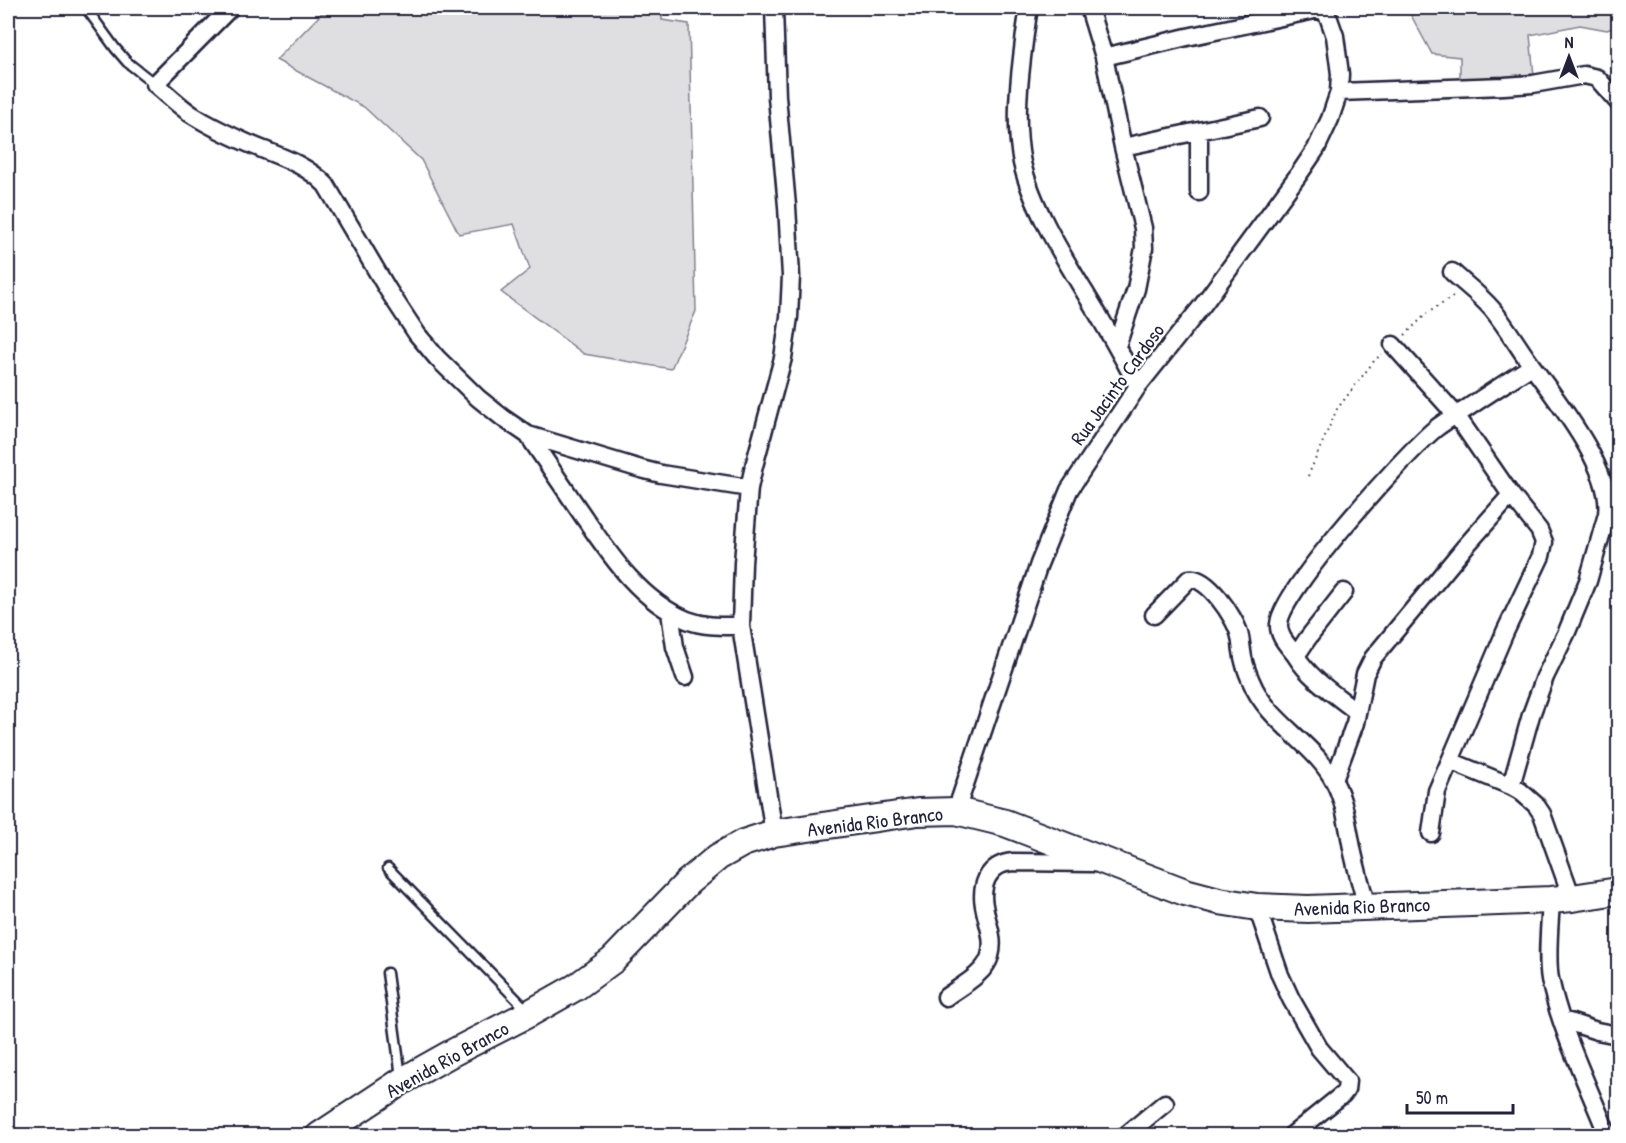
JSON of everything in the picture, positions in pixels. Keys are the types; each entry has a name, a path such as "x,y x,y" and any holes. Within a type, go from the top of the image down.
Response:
{"main road":[{"name":"Avenida Rio Branco","path":"319,1136 402,1082 452,1053 576,987 613,960 688,882 718,857 743,843 774,833 918,812 956,811 1005,823 1185,892 1219,901 1257,907 1308,909 1561,899 1618,891"}],"street":[{"path":"230,8 155,84 190,113 205,122 244,142 297,163 315,174 326,185 388,290 417,334 437,358 478,398 528,435 661,474 749,488"},
{"path":"774,8 777,97 791,276 789,317 783,358 749,488 741,626 774,833"},
{"path":"1029,8 1019,88 1018,115 1022,164 1050,233 1138,386"},
{"path":"1089,8 1104,57 1143,228 1144,248 1136,289 1117,346"},
{"path":"1104,57 1324,8"},
{"name":"Rua Jacinto Cardoso","path":"956,811 1039,564 1069,490 1138,386 1202,306 1299,174 1316,149 1330,119 1339,92 1340,74 1335,36 1324,8"},
{"path":"1339,92 1533,84 1584,75 1597,78 1618,102"},
{"path":"1123,147 1260,118"},
{"path":"1199,131 1199,192"},
{"path":"1452,272 1492,309 1551,391 1585,442 1606,489 1609,505 1588,581 1545,677 1531,715 1511,786"},
{"path":"1394,345 1456,415 1511,495 1539,530 1544,542 1544,548 1437,791 1431,833"},
{"path":"1357,712 1317,680 1299,662 1279,633 1282,610 1320,557 1364,503 1425,438 1437,427 1532,366"},
{"path":"528,435 607,551 638,586 670,612 699,624 741,626"},
{"path":"1334,780 1350,737 1365,674 1379,650 1511,495"},
{"path":"1154,615 1189,579 1201,581 1213,591 1235,623 1252,684 1279,721 1322,764 1334,780 1342,799 1366,906"},
{"path":"1296,656 1344,592"},
{"path":"670,612 675,647 685,677"},
{"path":"1450,761 1511,786 1529,798 1542,814 1561,899 1549,960 1550,977 1569,1040 1608,1136"},
{"path":"946,997 980,972 990,956 991,941 983,891 990,873 997,866 1013,862 1110,863"},
{"path":"1257,907 1280,975 1291,999 1319,1048 1347,1081 1346,1090 1342,1094 1290,1136"},
{"path":"1563,1020 1618,1035"},
{"path":"1125,1136 1165,1103"}],"lane":[{"path":"86,8 127,62 155,84"},
{"path":"388,867 530,1013"},
{"path":"387,973 402,1082"}],"path":[{"path":"1308,476 1337,409 1374,361 1426,314 1468,286"}],"shaded area":[{"path":"379,8 662,8 662,20 689,24 696,311 671,369 584,354 501,292 530,269 514,224 459,234 421,160 364,107 276,60 322,13 372,12"},
{"path":"1407,8 1618,8 1618,26 1607,30 1580,25 1530,35 1534,76 1460,81 1460,57 1432,54"}]}
